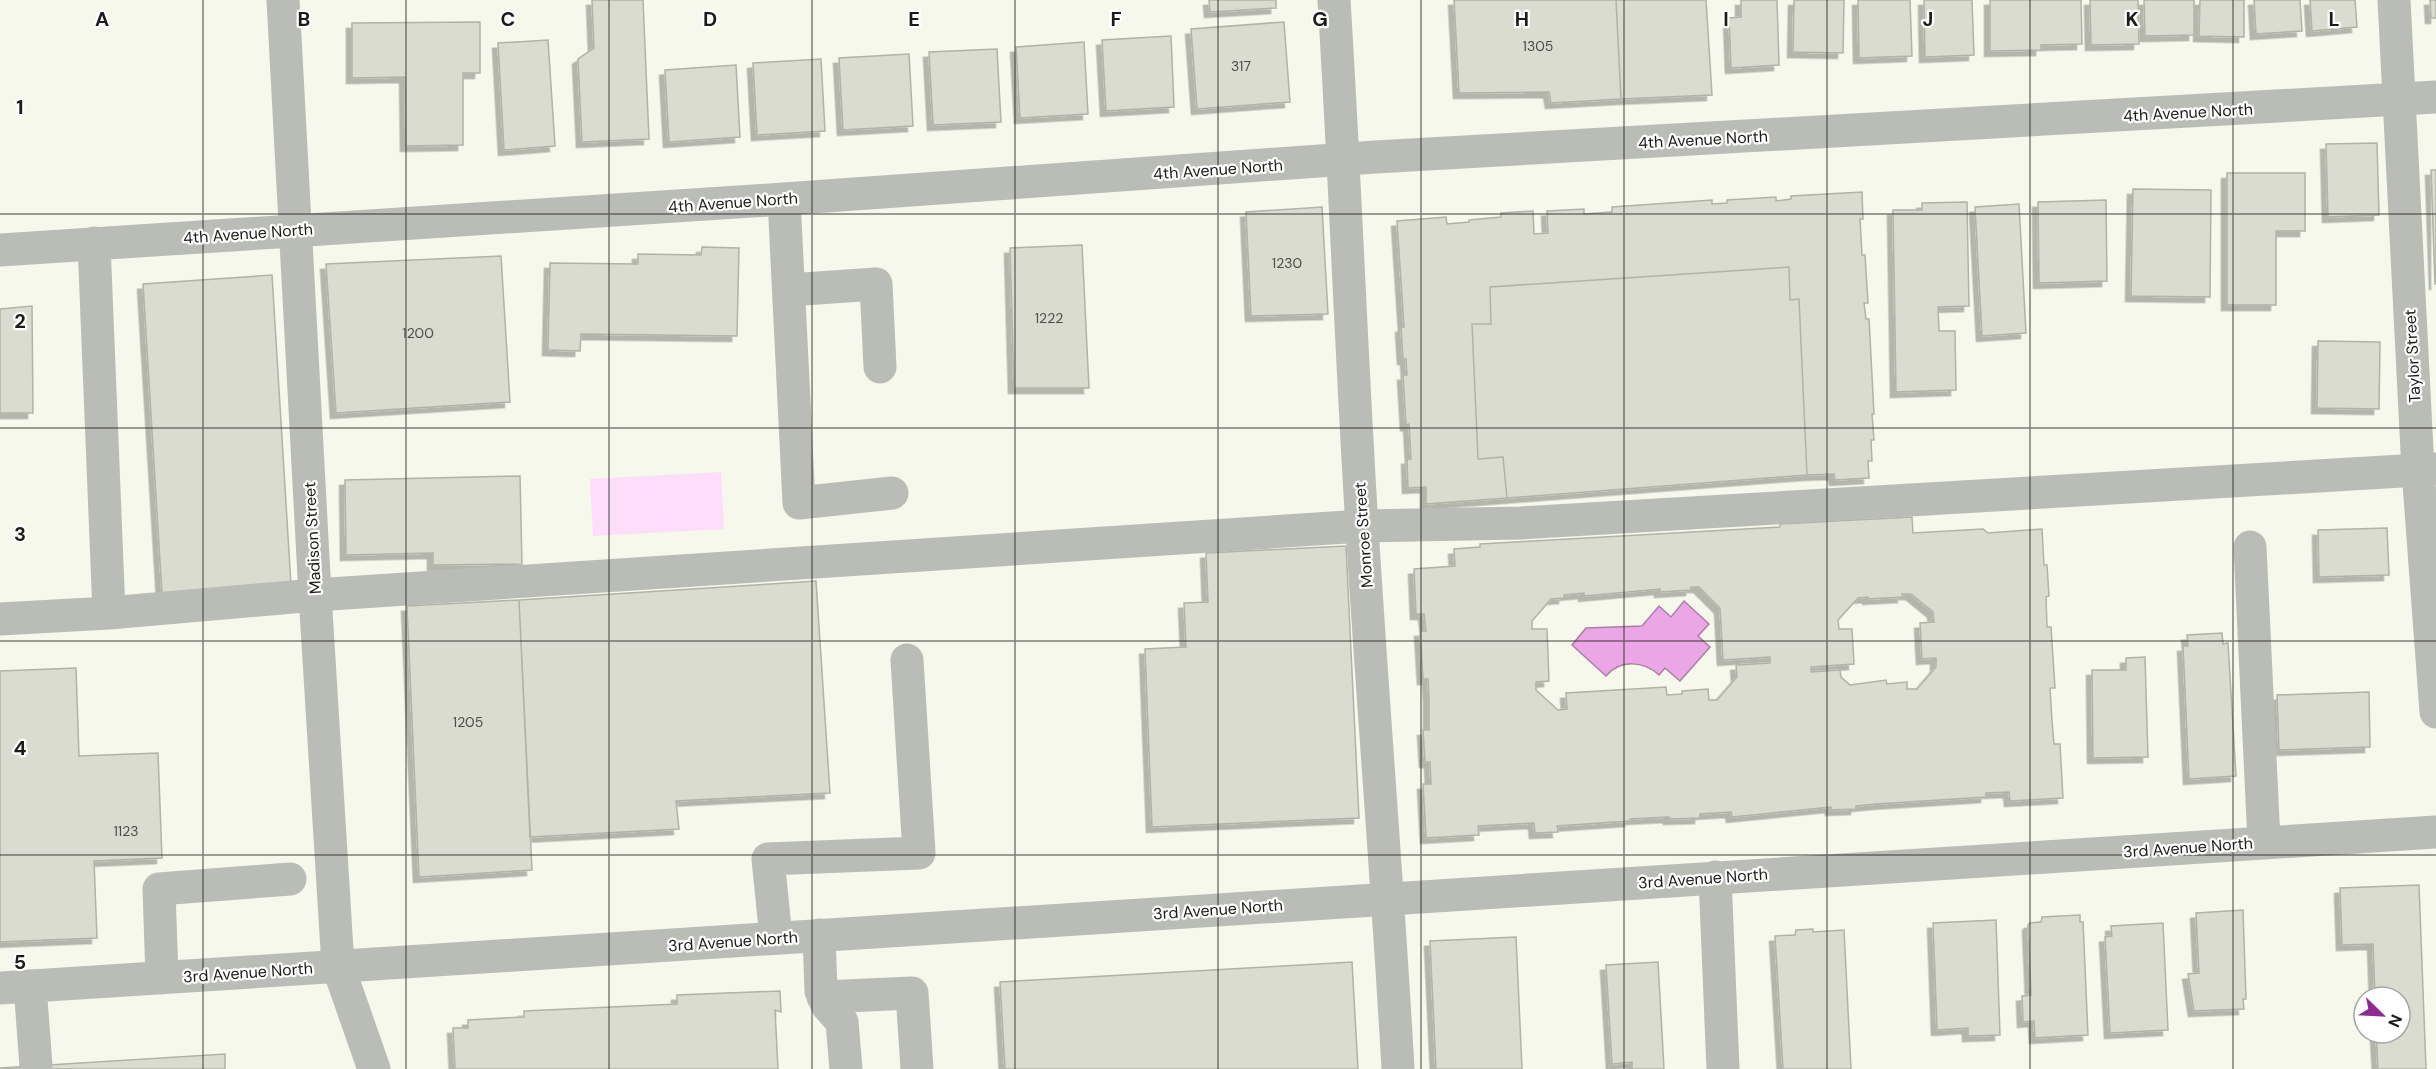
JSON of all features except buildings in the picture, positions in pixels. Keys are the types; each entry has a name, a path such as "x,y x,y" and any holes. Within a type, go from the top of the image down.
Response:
{"street":[{"name":"Madison Street","path":"283,0 315,595 338,966 374,1069"},
{"name":"Monroe Street","path":"1334,0 1362,526 1389,898 1398,1069"},
{"name":"Taylor Street","path":"2394,0 2427,469 2436,712"},
{"name":"4th Avenue North","path":"0,249 784,199 1344,159 2436,97"},
{"path":"784,199 800,503 892,494"},
{"path":"94,243 109,613"},
{"path":"789,290 876,284 880,367"},
{"path":"0,619 109,613 315,595 1362,526 1533,522 2427,469"},
{"path":"2250,547 2264,842"},
{"path":"776,938 768,859 919,853 906,660"},
{"name":"3rd Avenue North","path":"15,987 2436,832"},
{"path":"1715,877 1724,1069"},
{"path":"162,978 159,889 290,879"},
{"path":"819,935 820,991 842,1022 846,1069"},
{"path":"15,987 36,1066"},
{"path":"823,998 912,993 917,1069"}],"shaded area":[{"path":"721,472 724,529 593,536 590,479"},
{"path":"1684,601 1709,624 1698,636 1710,647 1680,681 1665,668 1659,675 1646,667 1632,664 1618,667 1606,676 1572,645 1586,628 1642,626 1659,606 1671,617"}]}
